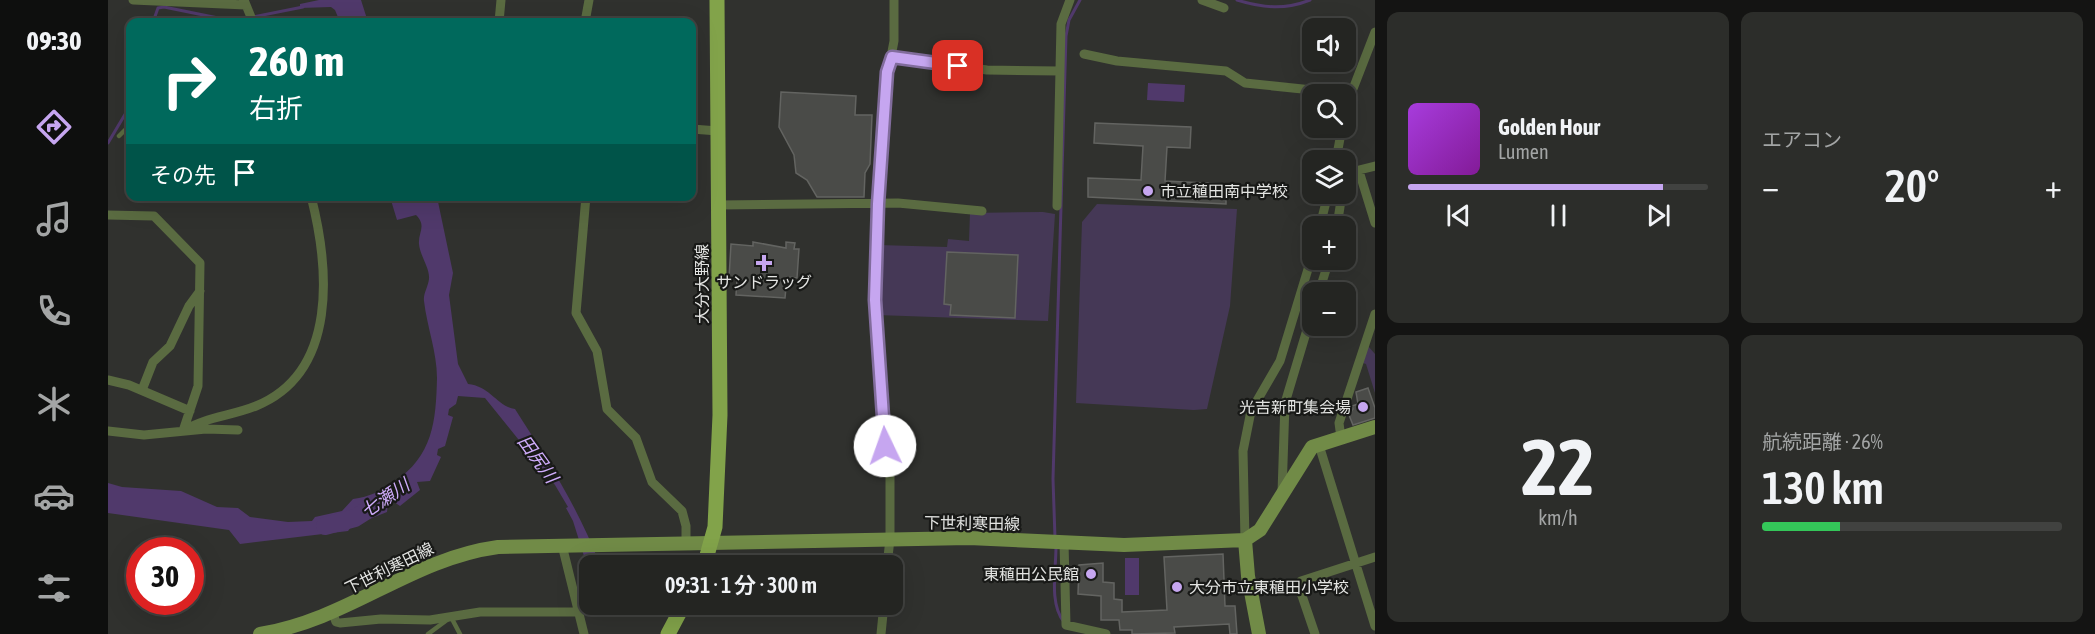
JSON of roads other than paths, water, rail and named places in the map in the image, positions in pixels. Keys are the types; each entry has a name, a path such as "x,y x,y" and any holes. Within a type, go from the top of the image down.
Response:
{"main road":[{"name":"大分大野線","path":"708,555 716,518 720,415 717,0"},
{"path":"1259,634 1248,576 1245,540 1260,530 1308,452 1319,445 1375,427"},
{"name":"下世利寒田線","path":"260,634 300,625 333,614 450,556 498,547 969,538 1124,545 1245,540"},
{"path":"668,634 678,615"}],"street":[{"path":"133,0 245,2 251,18"},
{"path":"499,18 501,0"},
{"path":"586,18 589,0"},
{"path":"888,555 890,470 885,446 875,308 885,88 894,41 894,0"},
{"path":"1057,206 1061,24 1070,0"},
{"path":"1202,0 1224,8"},
{"path":"1355,84 1375,32"},
{"path":"1084,54 1117,61 1226,71 1242,82 1302,89"},
{"path":"892,57 987,70 1059,71"},
{"path":"696,129 718,131"},
{"path":"1356,171 1375,166"},
{"path":"1359,171 1375,223"},
{"path":"183,430 195,423 266,401 287,385 305,364 320,328 324,290 323,264 312,201"},
{"path":"586,201 576,313 597,351 607,409 636,438 652,482 682,511 686,526 686,543"},
{"path":"719,206 898,203 982,211"},
{"path":"108,215 152,215 200,263 198,380 183,430"},
{"path":"1245,540 1243,451 1251,411 1280,361 1308,270"},
{"path":"142,390 153,362 172,343 189,306 200,291"},
{"path":"1341,438 1339,423 1375,315"},
{"path":"1282,494 1285,403 1305,336"},
{"path":"108,380 142,390 190,411"},
{"path":"108,431 144,435 183,430 238,430"},
{"path":"1319,445 1375,626"},
{"path":"1064,542 1066,625 1075,629 1105,634"},
{"path":"333,614 336,622 340,623 370,619 430,620 480,612 579,612 567,545"},
{"path":"1315,634 1299,587 1301,581 1375,557"},
{"path":"580,615 584,634"},
{"path":"881,634 883,615"}],"lane":[{"path":"119,136 126,129"},
{"path":"428,634 451,617 460,634"}],"water":[{"path":"319,0 361,0 367,18 338,18 331,7 300,8 300,4"},
{"path":"1148,83 1185,85 1184,102 1147,100"},
{"name":"田尻川","path":"391,201 438,201 453,273 449,295 458,364 468,384 482,388 504,405 515,409 562,485 596,555 584,555 573,521 566,508 568,507 555,485 485,398 458,396 456,404 449,409 448,415 453,417 445,446 438,449 437,455 441,457 430,481 417,482 420,490 400,506 394,502 388,503 387,512 367,520 351,515 348,520 351,527 348,531 240,544 229,530 108,513 108,483 122,487 181,491 217,507 238,508 250,517 288,522 312,521 315,517 342,511 353,499 370,495 384,488 407,472 417,461 430,436 437,378 424,301 429,275 420,248 422,226 416,215 397,220"},
{"path":"1125,558 1139,558 1139,595 1125,595"}],"waterway":[{"path":"1055,538 1053,479 1066,36 1069,20 1080,0"},
{"path":"1237,0 1274,7 1310,0"},
{"path":"154,18 158,8 164,7 218,18"},
{"path":"248,18 303,7"},
{"path":"108,143 126,113"},
{"name":"七瀬川","path":"325,526 355,518 377,504"},
{"path":"1056,547 1056,606 1064,622"}],"place":[{"name":"市立稙田南中学校","path":"1148,191"},
{"name":"サンドラッグ","path":"764,263"},
{"name":"光吉新町集会場","path":"1363,407"},
{"name":"東稙田公民館","path":"1091,574"},
{"name":"大分市立東稙田小学校","path":"1177,587"}]}
